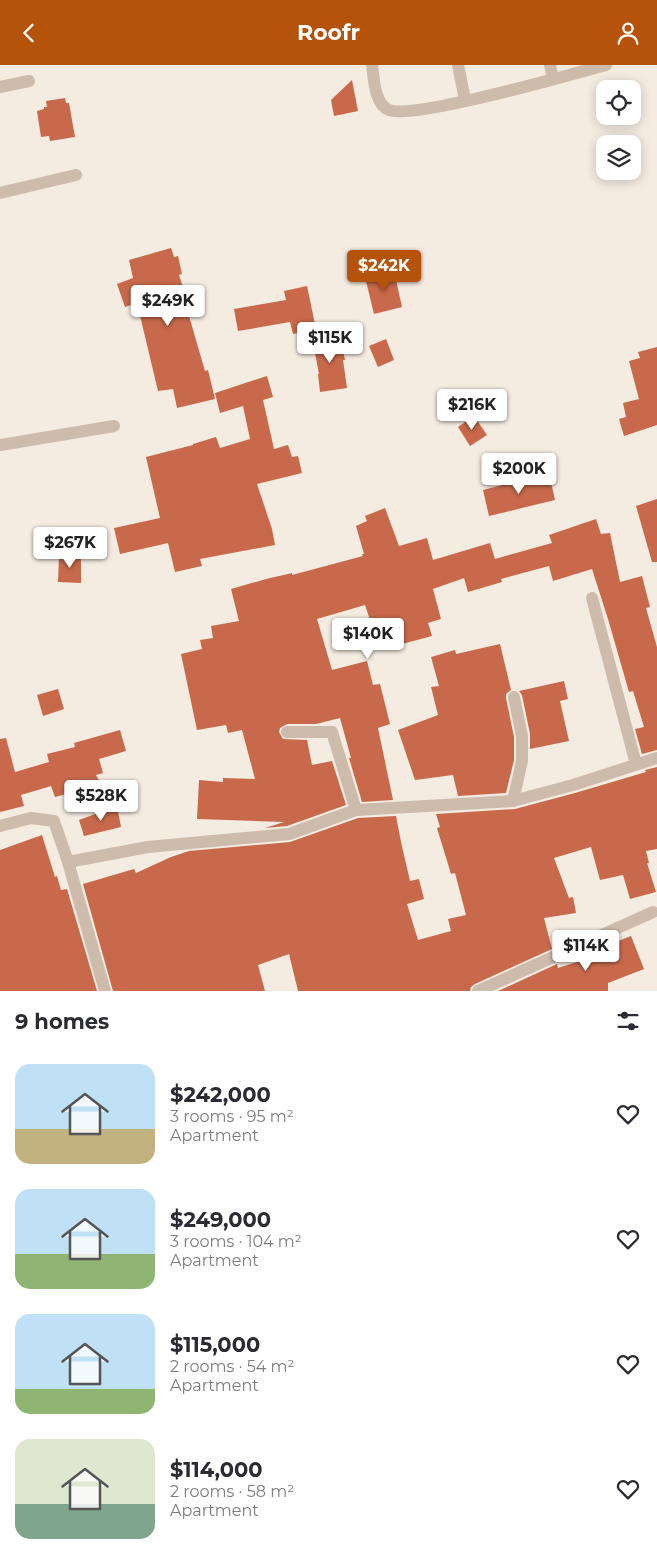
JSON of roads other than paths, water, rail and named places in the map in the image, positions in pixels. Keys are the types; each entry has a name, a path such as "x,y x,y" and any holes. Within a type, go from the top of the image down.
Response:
{"street":[{"path":"372,65 375,87 381,102 388,109 400,112 465,100 606,65"},
{"path":"458,65 465,100"},
{"path":"550,65 553,79"},
{"path":"0,87 28,81"},
{"path":"0,193 76,175"},
{"path":"0,445 114,426"},
{"path":"592,598 636,764"},
{"path":"513,801 522,761 522,736 514,697"},
{"path":"287,732 332,732 356,811"},
{"path":"68,862 148,847 289,834 356,811 513,801 573,785 657,758"},
{"path":"0,826 31,818 54,821 68,862 105,991"},
{"path":"478,991 653,912"}]}
